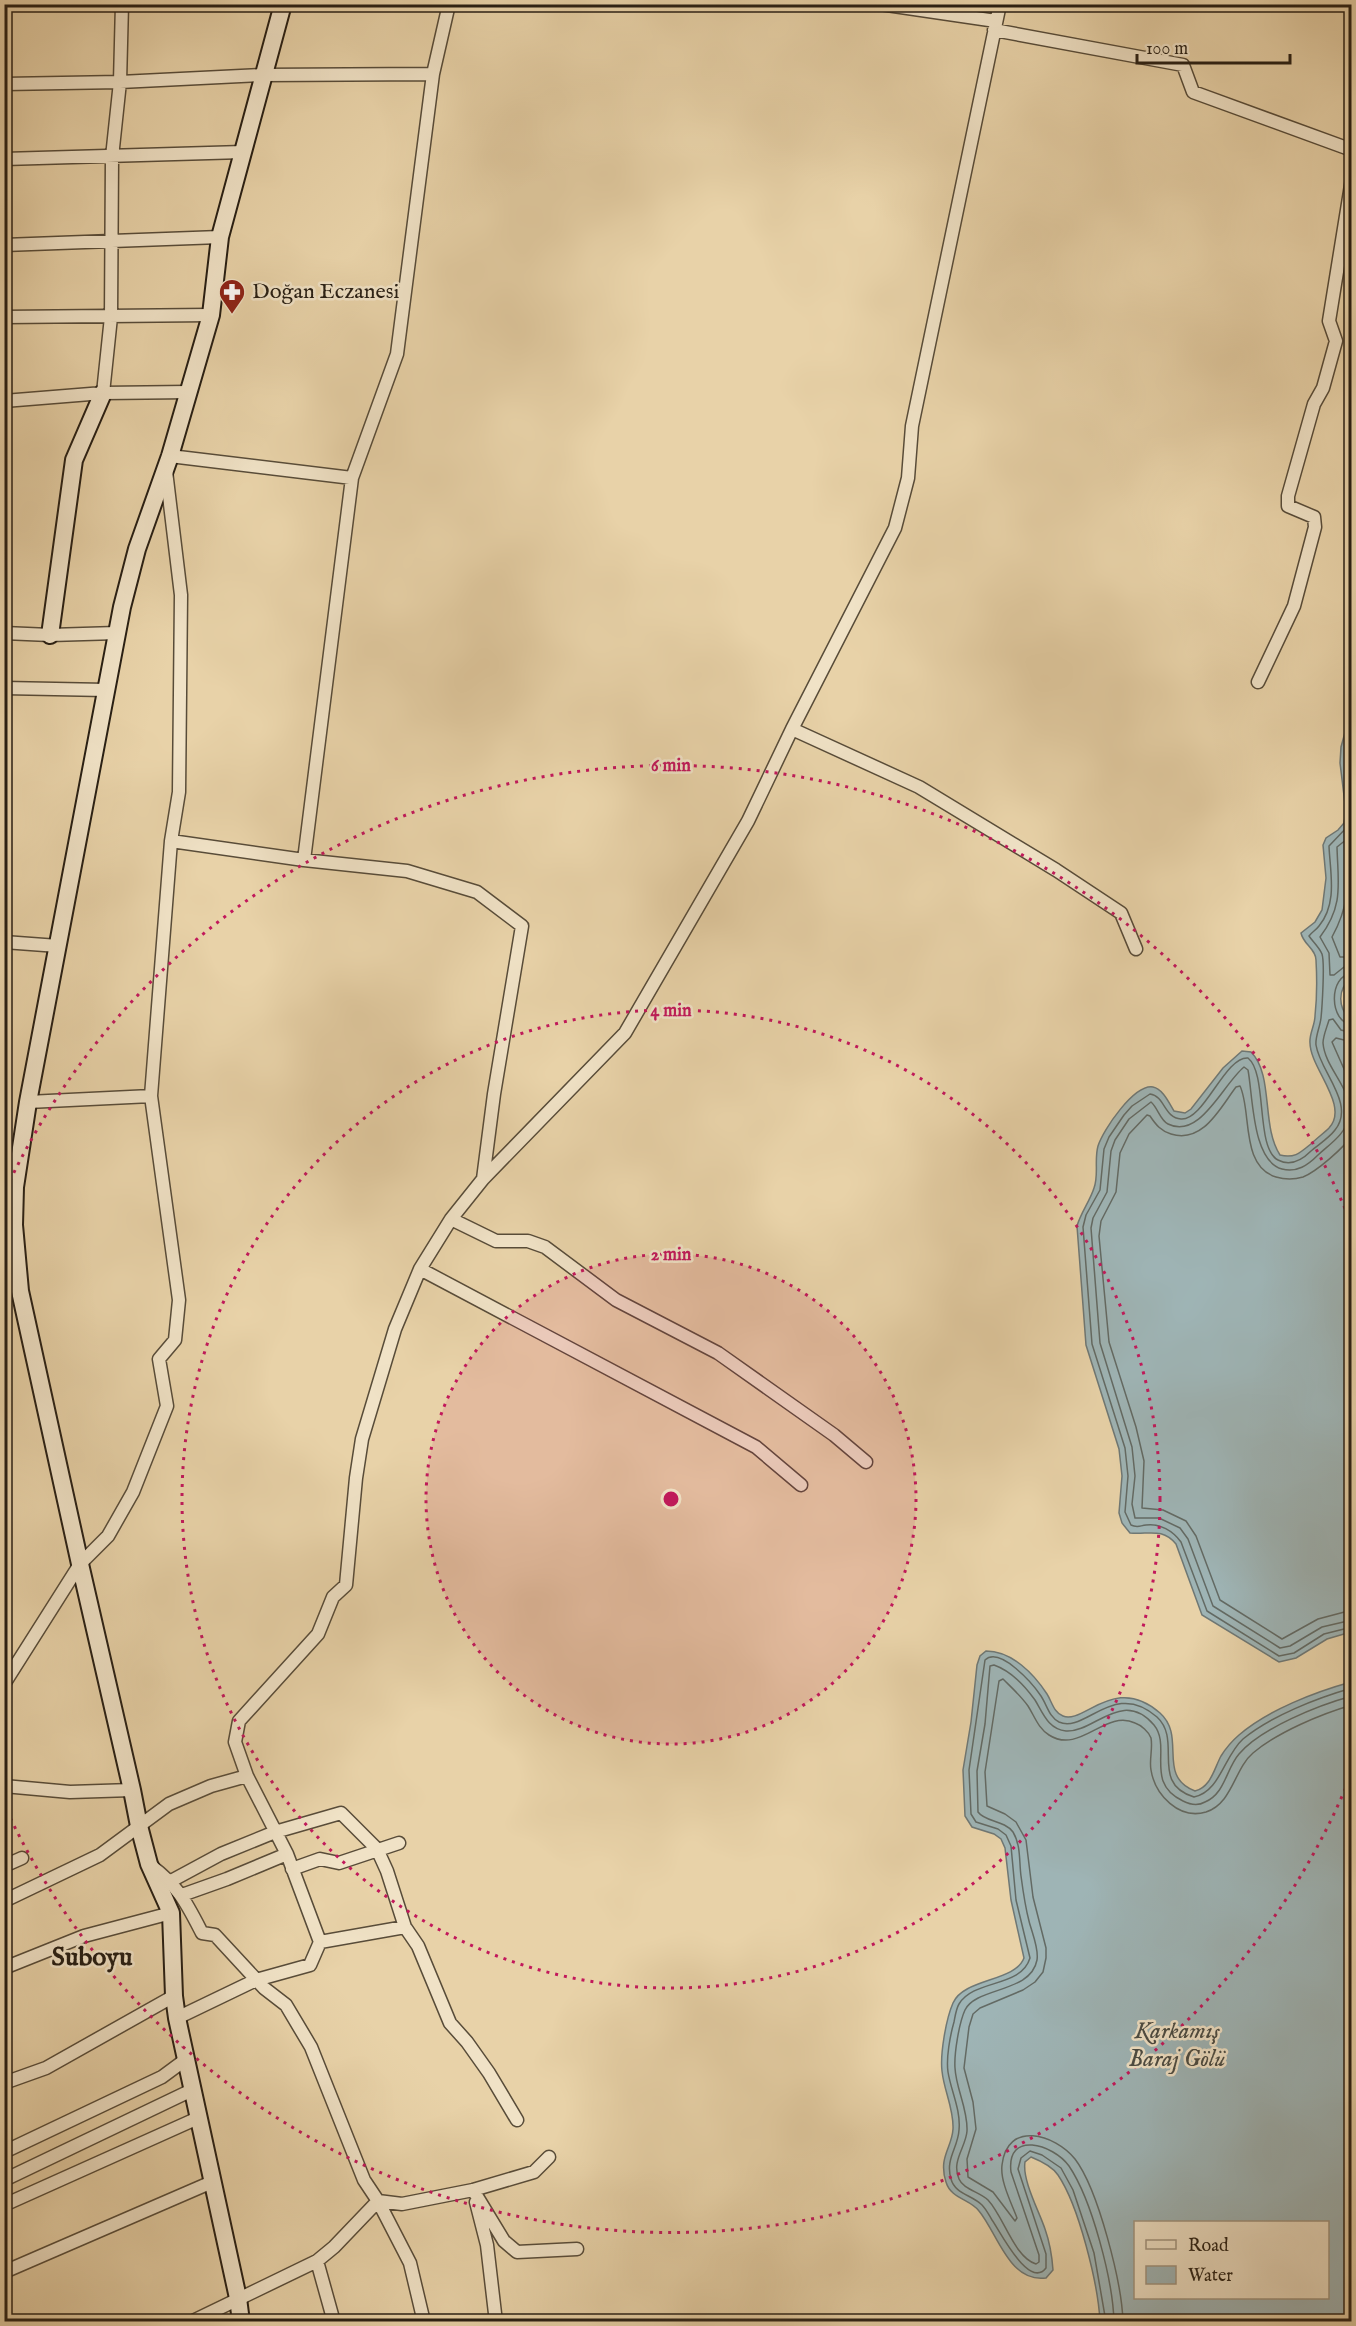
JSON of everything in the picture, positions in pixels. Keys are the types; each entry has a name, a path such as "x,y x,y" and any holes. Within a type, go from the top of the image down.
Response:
{"street":[{"path":"50,635 74,460 103,393 111,317 112,157 120,82 122,4"},
{"path":"241,2322 238,2298 177,2018 171,1913 149,1864 139,1826 18,1275 14,1225 15,1187 28,1102 117,633 138,549 168,462 211,315 220,237 283,4"},
{"path":"304,860 352,478 398,354 433,74 449,4"},
{"path":"880,4 1183,65 1193,92 1352,150"},
{"path":"177,2018 256,1980 310,1965 320,1942 286,1854 246,1776 235,1742 239,1721 318,1634 333,1597 346,1585 362,1438 395,1329 420,1269 451,1219 483,1179 625,1033 748,821 792,729 895,528 908,478 912,426 1000,4"},
{"path":"4,84 120,82 263,75 433,74"},
{"path":"4,159 243,152"},
{"path":"1258,682 1294,606 1315,527 1314,517 1288,506 1288,496 1314,404 1323,388 1336,341 1329,321 1352,179"},
{"path":"4,245 220,237"},
{"path":"4,317 211,315"},
{"path":"4,401 103,393 189,392"},
{"path":"168,462 352,478"},
{"path":"4,1684 80,1564 108,1536 133,1492 167,1406 159,1359 175,1340 179,1300 151,1095 171,841 179,792 181,595 168,462"},
{"path":"4,633 50,635 117,633"},
{"path":"5,691 106,690"},
{"path":"792,729 919,787 1056,870 1121,913 1136,949"},
{"path":"171,841 304,860 408,871 477,892 522,926 494,1094 483,1179"},
{"path":"4,942 58,946"},
{"path":"28,1102 151,1095"},
{"path":"451,1219 496,1241 528,1241 544,1247 616,1300 718,1353 834,1435 866,1462"},
{"path":"420,1269 756,1447 801,1485"},
{"path":"4,1901 100,1855 169,1804 211,1786 246,1776"},
{"path":"4,1786 70,1792 132,1790"},
{"path":"171,1881 221,1854 275,1832 341,1813 377,1849 387,1871 405,1927 418,1946 450,2023 489,2073 517,2120"},
{"path":"292,1869 320,1858 339,1863 377,1849 399,1844"},
{"path":"182,1895 286,1854"},
{"path":"4,1866 22,1858"},
{"path":"149,1864 171,1881 182,1895 202,1934 215,1935 256,1980 286,2005 301,2028 311,2047 364,2180 378,2201 410,2263 424,2322"},
{"path":"4,1968 84,1936 171,1913"},
{"path":"320,1942 405,1927"},
{"path":"4,2083 46,2068 174,1996"},
{"path":"4,2152 162,2077 185,2060"},
{"path":"4,2180 192,2090"},
{"path":"4,2205 198,2118"},
{"path":"378,2201 402,2204 473,2190 534,2172 549,2157"},
{"path":"4,2272 212,2182"},
{"path":"473,2190 504,2241 517,2252 577,2249"},
{"path":"473,2190 487,2245 496,2322"},
{"path":"190,2322 317,2261 334,2247 378,2201"},
{"path":"317,2261 334,2322"}],"water":[{"path":"1351,711 1352,977 1341,993 1341,1005 1352,1021 1351,1632 1327,1639 1296,1658 1279,1662 1202,1615 1176,1544 1171,1539 1154,1533 1130,1533 1122,1523 1119,1513 1122,1476 1119,1449 1086,1345 1077,1226 1095,1183 1097,1151 1101,1139 1120,1109 1145,1088 1157,1088 1174,1111 1185,1113 1191,1109 1223,1068 1242,1051 1251,1052 1263,1074 1271,1130 1280,1155 1290,1156 1301,1152 1329,1128 1334,1119 1335,1109 1332,1098 1312,1053 1310,1040 1316,1009 1316,960 1301,933 1315,922 1322,910 1326,878 1323,845 1326,838 1344,823 1346,812 1340,763 1341,747"},
{"name":"Karkamış Baraj Gölü","path":"986,1651 996,1652 1013,1659 1036,1679 1055,1710 1063,1716 1071,1717 1115,1699 1129,1698 1144,1702 1160,1713 1168,1723 1177,1776 1183,1784 1195,1791 1205,1786 1225,1750 1236,1737 1251,1726 1292,1703 1351,1682 1351,2321 1100,2321 1091,2267 1080,2225 1066,2189 1053,2169 1031,2157 1025,2162 1028,2186 1045,2229 1050,2250 1053,2270 1046,2278 1033,2278 1014,2265 979,2211 948,2188 944,2173 944,2159 952,2136 953,2122 943,2078 942,2055 950,2010 959,1995 967,1989 1011,1972 1024,1958 1011,1900 1005,1848 1001,1839 994,1834 972,1827 965,1816 963,1770 980,1656"}],"place":[{"name":"Doğan Eczanesi","path":"232,315"}],"district":[{"name":"Suboyu","path":"92,1957"}]}
